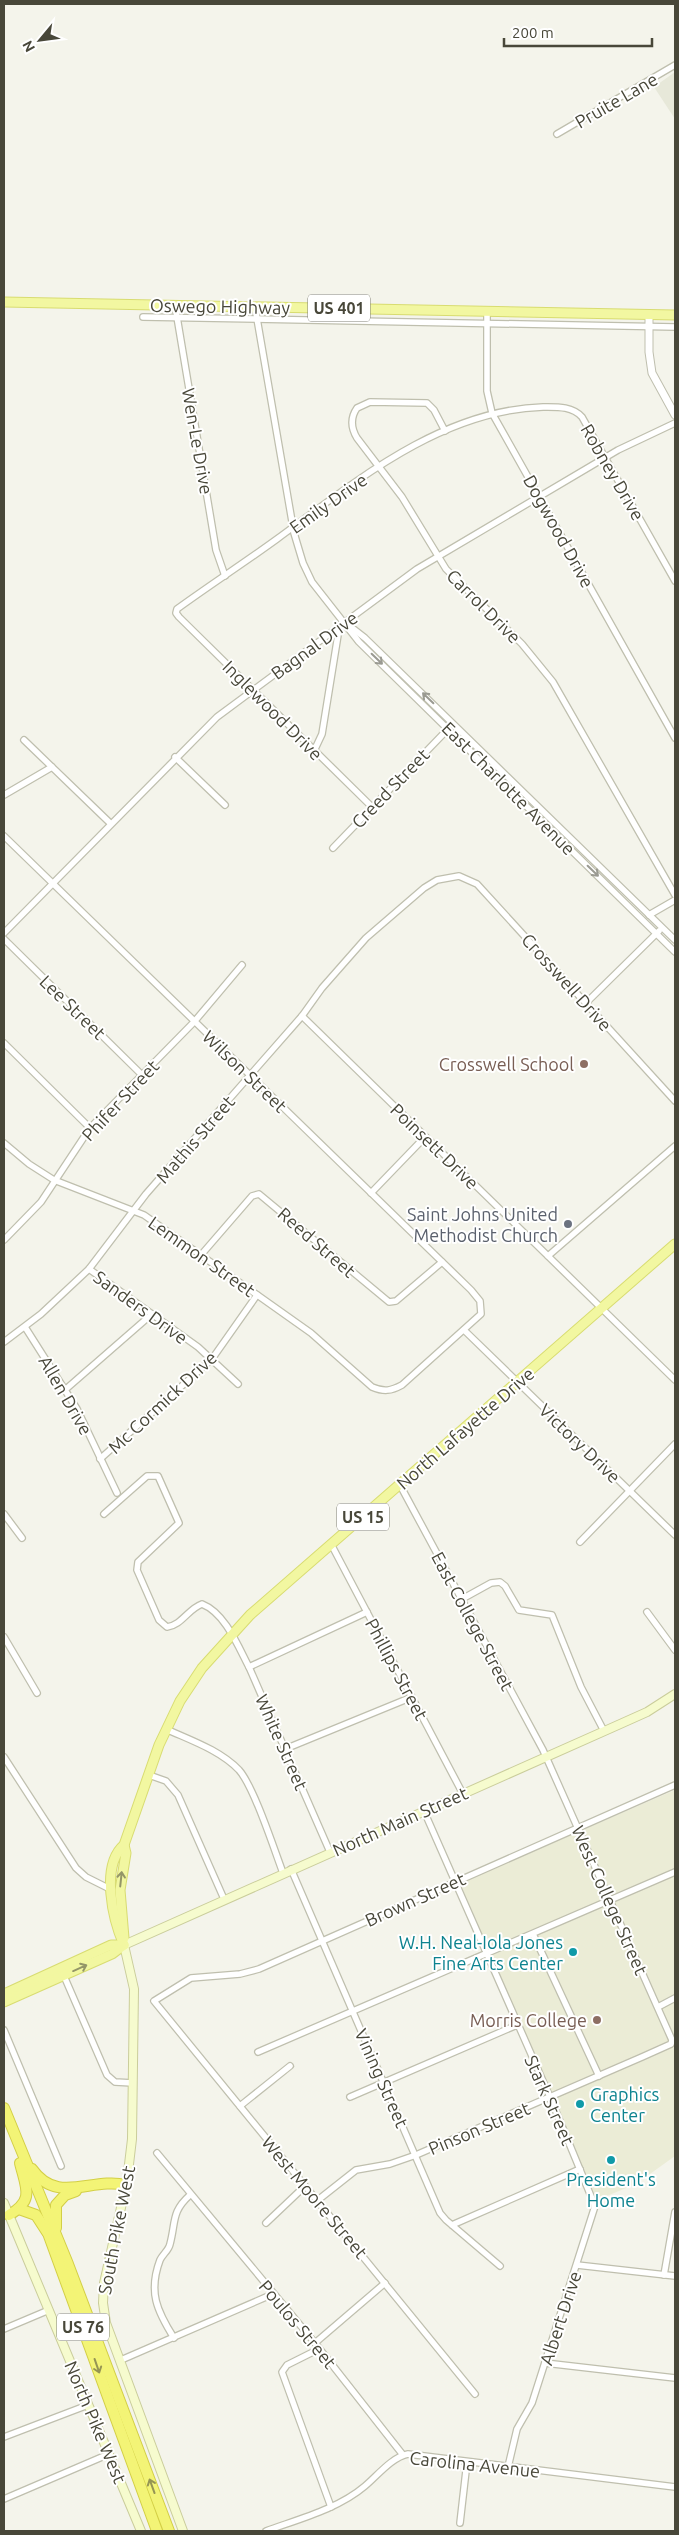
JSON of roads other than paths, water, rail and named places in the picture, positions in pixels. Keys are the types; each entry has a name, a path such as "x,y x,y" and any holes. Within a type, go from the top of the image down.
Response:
{"highway":[{"name":"US 76","path":"4,2108 22,2160 169,2531"},
{"name":"US 76","path":"4,2124 22,2160"},
{"path":"22,2160 38,2177 53,2187 60,2189 114,2183 126,2186"},
{"path":"6,2217 19,2209 27,2197 22,2160"},
{"path":"54,2237 56,2205 65,2195 98,2184"},
{"path":"19,2209 36,2214 54,2237"},
{"name":"US 76","path":"54,2237 157,2531"}],"main road":[{"name":"Oswego Highway","path":"4,302 675,315"},
{"name":"North Lafayette Drive","path":"124,1945 115,1924 110,1889 121,1847 166,1729 192,1681 231,1634 675,1244"},
{"name":"North Main Street","path":"124,1945 647,1712 675,1694"},
{"path":"121,1847 126,1853 120,1890 124,1945"},
{"path":"4,1994 111,1945 124,1945"},
{"path":"4,2002 112,1954 124,1945"},
{"name":"South Pike West","path":"124,1945 134,1989 132,2140 126,2186 104,2283 103,2303 106,2323 183,2531"},
{"name":"North Pike West","path":"4,2203 6,2217 49,2310 141,2531"}],"street":[{"name":"Pruite Lane","path":"557,134 675,65"},
{"name":"Wen-Le Drive","path":"175,305 216,550 225,576"},
{"name":"East Charlotte Avenue","path":"255,307 293,528 300,554 310,578 359,642 675,952"},
{"name":"Dogwood Drive","path":"487,311 487,391 492,413 675,738"},
{"path":"649,314 649,352 652,372 675,415"},
{"name":"Oswego Highway","path":"143,317 675,328"},
{"name":"Carrol Drive","path":"445,431 434,410 427,403 382,402 362,405 353,414 353,430 402,497 446,569 522,644 554,682 675,895"},
{"name":"Robney Drive","path":"492,413 533,408 571,409 582,417 675,581"},
{"name":"Emily Drive","path":"176,613 177,608 293,528 345,489 445,431 492,413"},
{"name":"Bagnal Drive","path":"4,933 207,724 437,556 605,458 675,423"},
{"name":"Inglewood Drive","path":"176,613 372,807"},
{"name":"East Charlotte Avenue","path":"345,622 366,638 675,940"},
{"path":"314,751 322,734 338,634 345,622"},
{"name":"Creed Street","path":"333,848 448,729"},
{"path":"24,740 110,823"},
{"path":"175,757 225,805"},
{"path":"4,795 52,767"},
{"name":"Wilson Street","path":"4,836 479,1298 482,1308 479,1316 464,1330"},
{"name":"Crosswell Drive","path":"451,876 466,878 477,884 675,1101"},
{"name":"Mathis Street","path":"4,1342 25,1327 66,1292 88,1269 134,1211 302,1016 322,988 366,938 424,888 443,877 451,876"},
{"path":"649,915 675,900"},
{"path":"586,1003 662,927"},
{"name":"Lee Street","path":"4,939 142,1075"},
{"name":"Phifer Street","path":"4,1240 36,1208 90,1128 194,1022 242,965"},
{"name":"Poinsett Drive","path":"302,1016 675,1380"},
{"path":"4,1043 90,1128"},
{"path":"371,1193 425,1137"},
{"name":"Lemmon Street","path":"4,1143 29,1164 54,1180 144,1215 318,1338 372,1387 387,1391 402,1385 464,1330"},
{"path":"548,1256 675,1146"},
{"name":"Reed Street","path":"201,1255 252,1196 259,1194 389,1302 399,1298 442,1262"},
{"name":"Sanders Drive","path":"88,1269 212,1359 238,1384"},
{"name":"Mc Cormick Drive","path":"100,1459 212,1359 257,1295"},
{"path":"66,1389 152,1314"},
{"name":"Allen Drive","path":"25,1327 66,1389 117,1492"},
{"name":"Victory Drive","path":"464,1330 675,1535"},
{"path":"580,1542 675,1444"},
{"name":"White Street","path":"104,1514 147,1476 158,1476 179,1523 138,1562 137,1570 159,1620 167,1628 174,1626 196,1606 202,1604 216,1613 231,1634 249,1666 330,1852"},
{"name":"East College Street","path":"400,1485 547,1757"},
{"path":"4,1514 22,1538"},
{"name":"Phillips Street","path":"332,1544 463,1794"},
{"path":"462,1599 491,1583 500,1582 518,1610 552,1615 581,1687 604,1731"},
{"path":"249,1666 368,1612"},
{"path":"647,1612 675,1650"},
{"path":"4,1637 37,1692"},
{"path":"285,1749 412,1697"},
{"path":"166,1729 206,1747 238,1769 248,1785 283,1873"},
{"path":"4,1757 76,1868 86,1877 110,1889"},
{"name":"West College Street","path":"547,1757 672,2040 671,2044"},
{"path":"149,1775 166,1781 175,1790 224,1899"},
{"name":"Brown Street","path":"154,2001 186,1980 248,1973 675,1785"},
{"name":"Stark Street","path":"424,1811 580,2168"},
{"name":"Vining Street","path":"291,1869 440,2213 500,2266"},
{"path":"258,2052 675,1872"},
{"path":"533,1934 599,2076"},
{"path":"64,1976 107,2075 115,2082 133,2083"},
{"path":"658,2008 675,1998"},
{"name":"West Moore Street","path":"154,2001 475,2394"},
{"path":"350,2098 517,2025"},
{"path":"4,2030 61,2166"},
{"name":"Pinson Street","path":"318,2200 356,2170 390,2164 416,2155 671,2044"},
{"path":"240,2106 290,2066"},
{"name":"Poulos Street","path":"156,2153 320,2349 404,2455"},
{"path":"452,2225 580,2168"},
{"name":"Albert Drive","path":"508,2467 517,2429 530,2409 595,2206 580,2168"},
{"path":"266,2223 305,2186"},
{"path":"174,2338 158,2309 154,2296 160,2263 170,2245 175,2213 181,2203 190,2195"},
{"path":"664,2275 675,2212"},
{"path":"577,2265 675,2276"},
{"path":"314,2343 385,2283"},
{"path":"121,2360 273,2294"},
{"path":"4,2329 49,2310"},
{"path":"320,2349 287,2365 282,2372 331,2507"},
{"path":"545,2363 675,2378"},
{"path":"4,2436 88,2405"},
{"path":"4,2500 109,2454"},
{"name":"Carolina Avenue","path":"266,2531 331,2507 351,2497 404,2455 675,2487"},
{"path":"460,2523 466,2462"}],"place":[{"name":"Crosswell School","path":"584,1064"},
{"name":"Saint Johns United Methodist Church","path":"568,1224"},
{"name":"W.H. Neal-Iola Jones Fine Arts Center","path":"573,1952"},
{"name":"Morris College","path":"597,2020"},
{"name":"Graphics Center","path":"580,2104"},
{"name":"President's Home","path":"611,2160"}]}
